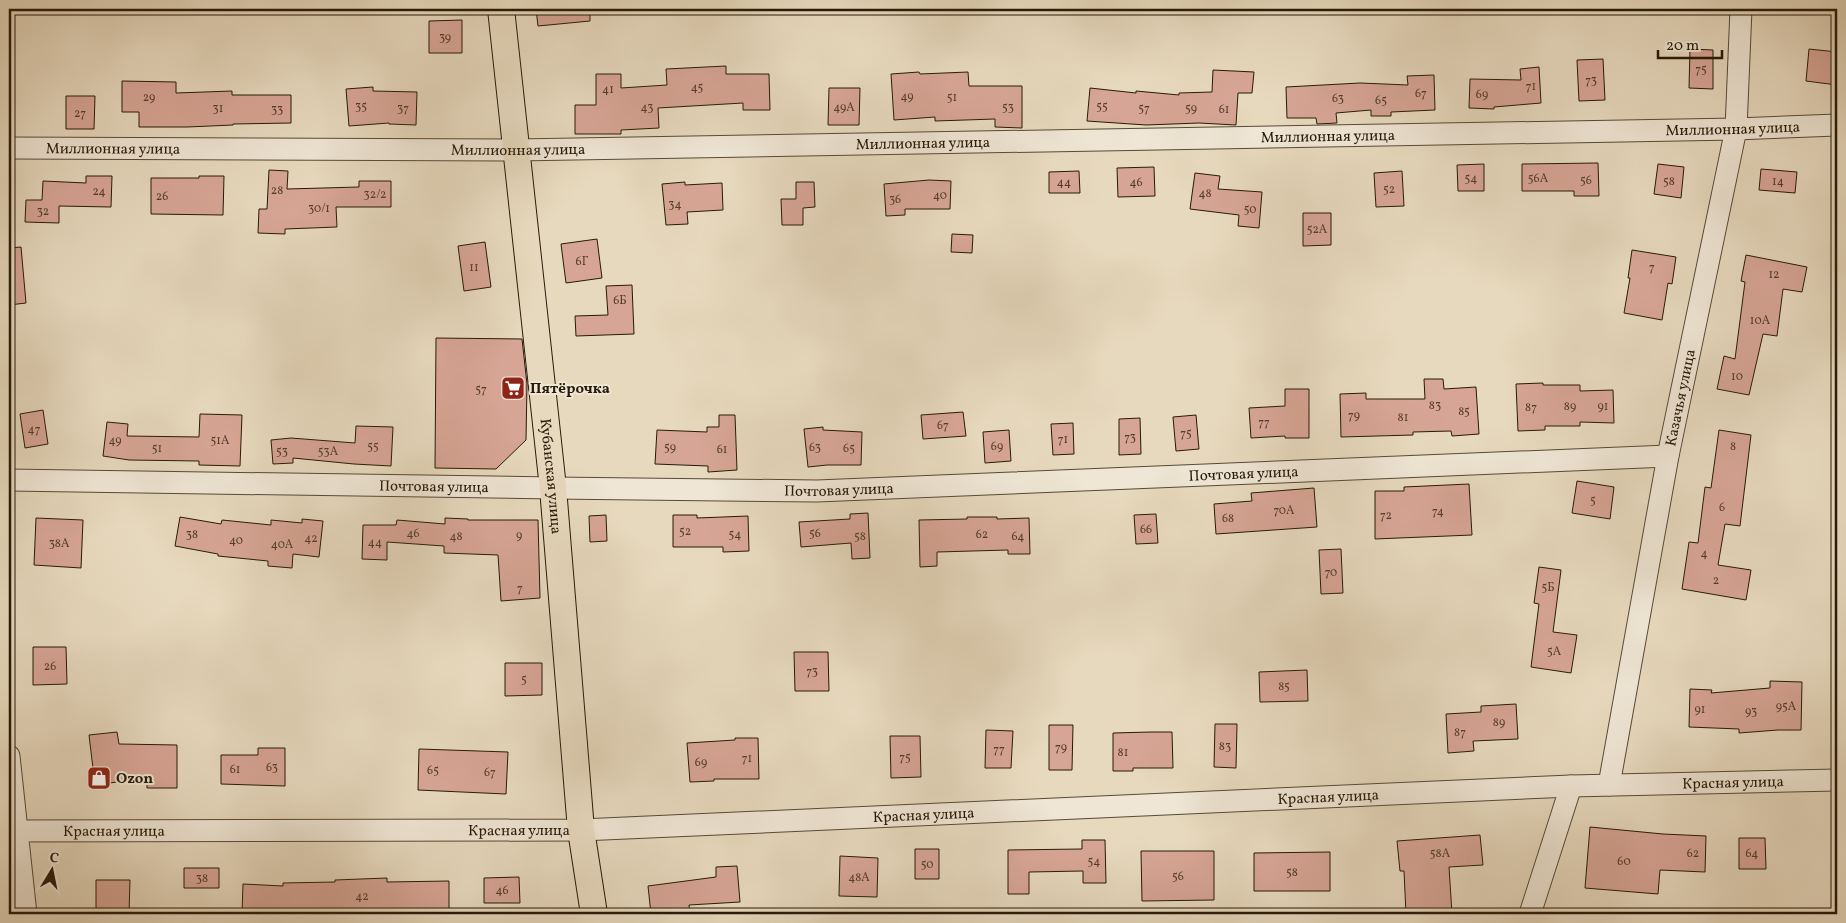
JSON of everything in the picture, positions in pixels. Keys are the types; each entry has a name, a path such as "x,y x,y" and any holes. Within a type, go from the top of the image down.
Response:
{"main road":[{"name":"Кубанская улица","path":"501,9 553,488 581,830 594,914"}],"street":[{"name":"Казачья улица","path":"1609,785 1668,456 1736,129 1741,9"},
{"name":"Миллионная улица","path":"9,148 516,150 1736,129 1837,125"},
{"name":"Почтовая улица","path":"9,480 817,491 1668,456"},
{"path":"9,756 14,831 26,914"},
{"name":"Красная улица","path":"14,831 581,830 1571,786 1837,780"},
{"path":"1530,914 1571,786"}],"building":[{"path":"536,9 590,9 590,21 538,26"},
{"path":"462,20 462,53 429,53 429,21"},
{"path":"1690,49 1713,50 1713,89 1689,88"},
{"path":"1809,49 1837,52 1837,85 1806,81"},
{"path":"1603,59 1605,100 1579,101 1577,60"},
{"path":"726,66 726,74 769,74 770,110 743,110 743,103 658,108 659,128 621,130 621,134 575,134 575,105 596,105 596,74 621,74 621,88 667,85 666,69"},
{"path":"1539,67 1541,103 1494,107 1494,109 1469,108 1470,79 1521,80 1520,69"},
{"path":"1213,70 1254,72 1252,93 1238,93 1236,125 1199,123 1146,125 1087,121 1090,88 1179,95 1179,93 1212,92"},
{"path":"919,72 920,74 968,72 969,86 1022,86 1022,128 995,127 995,119 935,121 935,117 894,120 891,74"},
{"path":"1434,75 1435,110 1391,112 1391,116 1371,116 1371,110 1336,113 1337,123 1317,124 1316,118 1287,118 1286,87 1360,83 1408,85 1407,76"},
{"path":"122,81 176,82 176,93 232,91 232,95 291,95 291,123 139,127 139,112 122,112"},
{"path":"373,87 373,91 417,92 416,125 389,123 349,126 346,89"},
{"path":"829,88 860,88 859,125 828,125"},
{"path":"66,96 95,96 94,129 66,129"},
{"path":"1598,163 1599,196 1574,196 1574,191 1522,191 1522,164"},
{"path":"1484,164 1484,191 1458,191 1457,165"},
{"path":"1658,164 1684,167 1681,198 1654,194"},
{"path":"1154,167 1155,196 1118,197 1117,168"},
{"path":"1761,169 1797,172 1795,193 1759,190"},
{"path":"269,170 288,171 287,189 359,187 359,181 391,181 391,207 336,207 337,227 285,229 285,234 258,233 259,209 267,209"},
{"path":"1079,171 1080,193 1049,193 1049,172"},
{"path":"1402,171 1404,206 1376,207 1374,173"},
{"path":"1195,173 1220,176 1218,189 1262,192 1259,228 1238,226 1239,215 1190,209"},
{"path":"86,176 112,176 111,207 59,206 59,223 25,222 26,200 42,200 43,181 86,183"},
{"path":"199,176 224,176 223,215 151,214 151,178 199,178"},
{"path":"929,180 951,181 950,209 905,209 905,215 886,216 884,184"},
{"path":"685,182 685,185 722,183 723,210 687,212 688,224 666,225 662,184"},
{"path":"796,182 814,182 815,207 803,208 803,225 782,225 781,199 796,199"},
{"path":"1303,213 1331,213 1331,245 1303,246"},
{"path":"952,234 973,235 972,253 951,252"},
{"path":"597,239 602,278 566,283 561,244"},
{"path":"485,242 491,287 464,291 458,246"},
{"path":"21,247 26,303 9,305 9,248"},
{"path":"1632,250 1676,257 1672,284 1668,283 1662,320 1624,313 1630,278 1628,278"},
{"path":"1746,255 1807,267 1802,292 1783,289 1777,336 1763,334 1749,395 1717,389 1724,356 1735,359 1745,282 1741,281"},
{"path":"632,285 634,334 576,336 575,316 608,315 606,286"},
{"path":"436,338 522,339 527,384 526,440 496,469 435,468"},
{"path":"1424,379 1443,379 1444,389 1476,387 1479,434 1452,436 1451,431 1413,432 1413,435 1341,437 1340,394 1366,393 1366,399 1425,399"},
{"path":"1543,383 1543,385 1580,385 1580,391 1613,390 1614,423 1580,422 1580,426 1545,426 1545,430 1518,431 1516,384"},
{"path":"1285,389 1309,389 1309,438 1285,438 1285,436 1251,438 1249,408 1285,406"},
{"path":"43,410 48,444 25,448 20,414"},
{"path":"963,412 966,436 923,439 921,415"},
{"path":"200,414 242,415 240,466 199,465 199,461 129,460 103,456 107,422 128,424 127,436 199,437"},
{"path":"719,415 735,415 737,470 708,472 708,466 655,464 657,430 707,432 707,427 719,427"},
{"path":"1196,415 1199,449 1176,451 1173,417"},
{"path":"1140,418 1141,454 1119,455 1119,419"},
{"path":"1073,423 1074,454 1053,455 1051,424"},
{"path":"356,426 393,427 391,466 293,458 293,463 273,464 271,440 291,438 355,443"},
{"path":"823,427 823,430 862,432 861,465 808,467 804,429"},
{"path":"1009,430 1011,461 985,463 983,432"},
{"path":"1719,430 1751,435 1740,526 1725,524 1718,565 1751,570 1746,600 1682,589 1689,542 1698,543 1705,487 1711,488"},
{"path":"1577,481 1614,487 1610,519 1572,513"},
{"path":"1469,484 1472,535 1375,539 1375,491 1404,491 1404,487"},
{"path":"1314,488 1317,527 1216,534 1214,504 1252,501 1251,493"},
{"path":"868,513 870,558 852,559 851,543 801,547 799,522 850,519 850,514"},
{"path":"1156,514 1158,543 1136,544 1134,515"},
{"path":"606,515 607,541 590,542 589,516"},
{"path":"673,515 697,515 697,518 748,516 749,551 723,552 723,547 673,547"},
{"path":"180,517 221,524 222,520 271,525 271,520 302,523 302,519 323,521 319,557 293,554 292,568 268,566 268,561 218,556 218,554 175,546"},
{"path":"967,517 997,517 997,519 1029,518 1030,554 1008,554 1008,550 937,552 937,566 920,567 919,520 967,519"},
{"path":"36,518 83,520 81,568 34,565"},
{"path":"445,518 468,520 538,520 540,598 501,601 498,555 444,553 444,546 387,542 387,560 362,559 363,525 396,525 397,520 445,524"},
{"path":"1341,549 1343,593 1321,594 1319,550"},
{"path":"1539,567 1561,570 1553,632 1577,635 1571,673 1531,667 1539,604 1534,603"},
{"path":"33,647 66,647 67,684 33,685"},
{"path":"794,652 828,652 829,691 795,691"},
{"path":"505,663 542,663 542,695 505,696"},
{"path":"1307,670 1308,701 1260,702 1259,672"},
{"path":"1770,681 1802,682 1801,730 1739,733 1739,729 1689,727 1690,689 1712,690 1711,693 1770,688"},
{"path":"1516,704 1518,739 1473,741 1474,751 1448,753 1446,714 1481,712 1481,706"},
{"path":"1215,724 1237,724 1236,768 1214,767"},
{"path":"1049,725 1073,725 1072,770 1049,770"},
{"path":"986,730 1013,731 1011,768 985,768"},
{"path":"117,732 119,744 177,745 177,788 147,788 147,778 95,785 89,735"},
{"path":"1172,732 1173,768 1133,768 1133,771 1113,771 1113,733"},
{"path":"890,736 920,736 921,777 891,778"},
{"path":"735,738 758,738 759,779 714,779 714,781 690,782 687,743 735,740"},
{"path":"258,748 285,748 285,786 221,784 221,755 258,755"},
{"path":"419,749 508,752 506,794 418,790"},
{"path":"1590,827 1706,836 1705,872 1660,870 1658,894 1585,888"},
{"path":"1480,835 1483,865 1449,867 1452,914 1406,914 1404,871 1400,871 1397,841"},
{"path":"1739,838 1765,838 1766,869 1739,869"},
{"path":"1082,840 1105,840 1106,883 1083,883 1083,871 1029,872 1029,894 1008,894 1008,850 1082,849"},
{"path":"915,849 939,849 939,879 915,879"},
{"path":"1141,851 1214,851 1214,900 1142,901"},
{"path":"1330,852 1330,891 1254,891 1254,853"},
{"path":"840,856 878,858 877,897 839,896"},
{"path":"737,866 740,902 689,905 690,914 651,914 648,886 716,877 716,867"},
{"path":"184,868 219,868 219,888 184,888"},
{"path":"519,877 520,903 484,903 484,878"},
{"path":"387,878 387,882 449,881 449,914 412,914 412,912 242,914 243,884 283,886 283,883"},
{"path":"96,880 130,880 129,914 96,914"},
{"path":"10,887 13,914 9,914"}],"place":[{"name":"Пятёрочка","path":"513,388"},
{"name":"Ozon","path":"99,778"}]}
